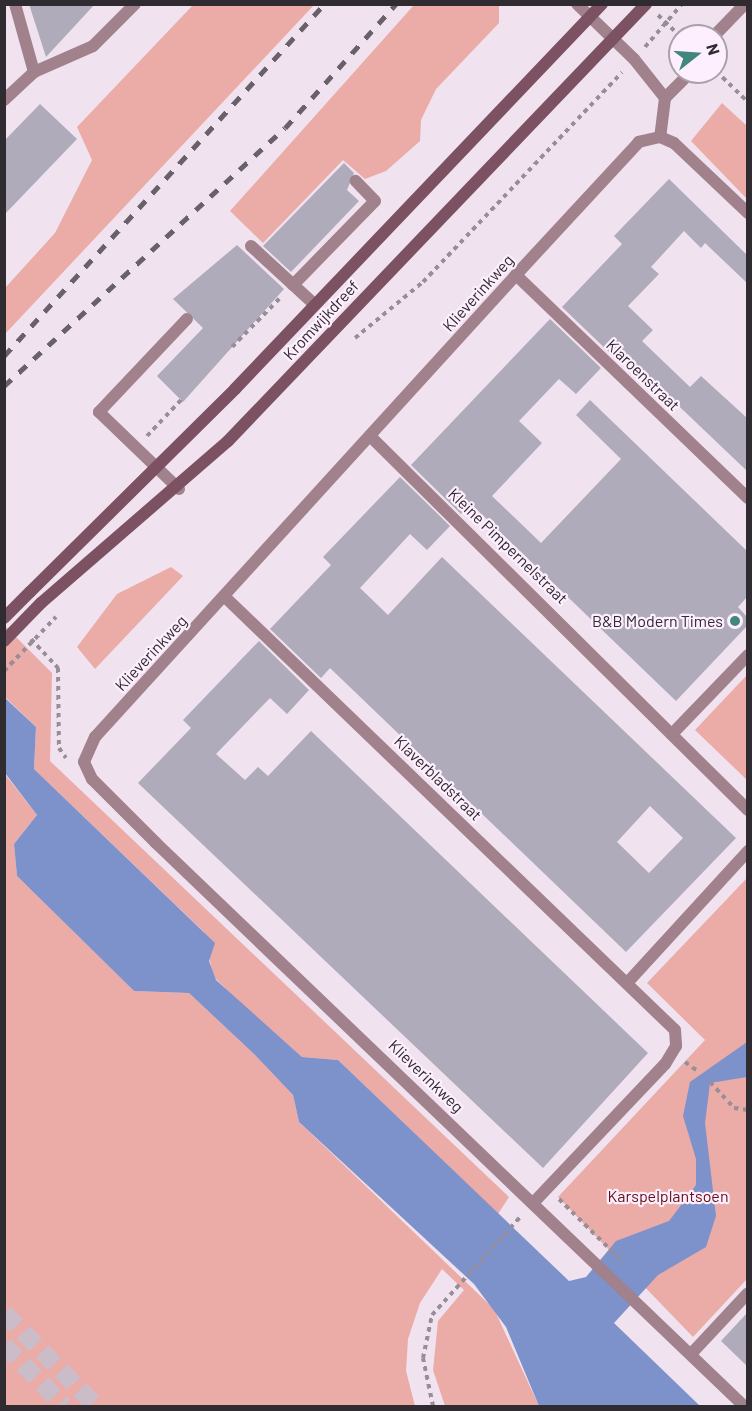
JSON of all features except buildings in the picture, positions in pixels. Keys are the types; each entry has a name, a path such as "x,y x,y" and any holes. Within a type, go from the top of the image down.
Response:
{"main road":[{"name":"Kromwijkdreef","path":"4,618 314,304 602,4"},
{"name":"Kromwijkdreef","path":"4,641 41,603 179,489 614,39 649,7"}],"street":[{"path":"15,4 34,72"},
{"path":"4,100 34,72 93,46 135,4"},
{"path":"577,4 614,39 665,98"},
{"path":"726,24 745,4"},
{"path":"679,84 665,98 660,137 674,143 747,213"},
{"name":"Klieverinkweg","path":"660,137 639,142 89,744 84,762 92,779 156,843 534,1202 632,1303 691,1354"},
{"path":"293,285 375,201 356,181"},
{"path":"251,246 314,304"},
{"name":"Klaroenstraat","path":"516,276 747,498"},
{"path":"179,489 99,412 187,319"},
{"name":"Kleine Pimpernelstraat","path":"370,436 674,732 747,810"},
{"name":"Klaverbladstraat","path":"225,597 628,982"},
{"path":"674,732 747,655"},
{"path":"534,1202 665,1064 676,1046 675,1030 628,982 747,851"},
{"path":"744,1407 691,1354 747,1293"}],"path":[{"path":"649,7 668,24 682,4"},
{"path":"728,83 747,102"},
{"path":"232,347 293,285"},
{"path":"136,448 182,400"},
{"path":"4,671 56,617"},
{"path":"21,630 58,668 60,753 84,762"},
{"path":"710,1082 734,1108 747,1110"},
{"path":"548,1188 610,1247"},
{"path":"434,1407 424,1376 426,1336 432,1315 457,1283 515,1222"}],"green space":[{"path":"193,5 314,5 5,334 5,288 55,233 92,160 77,127"},
{"path":"414,5 499,5 499,23 436,89 421,120 420,141 386,171 365,179 343,160 263,243 230,211"},
{"path":"722,103 747,126 747,199 691,141"},
{"path":"171,567 183,576 95,669 77,647 117,594"},
{"path":"4,625 52,673 50,761 509,1197 498,1214 338,1060 302,1057 232,995 213,976 204,932 34,769 36,727 5,697"},
{"path":"747,675 747,780 695,730"},
{"path":"4,773 37,815 14,844 17,876 134,991 189,993 255,1055 293,1095 299,1122 494,1309 539,1406 445,1406 433,1370 438,1321 464,1290 442,1269 420,1303 408,1339 406,1371 415,1406 5,1406"},
{"name":"Karspelplantsoen","path":"747,878 747,1279 693,1337 558,1197 705,1040 647,983"}],"water":[{"path":"4,697 36,727 34,769 215,943 209,961 216,980 302,1057 338,1060 569,1281 586,1277 616,1241 669,1221 688,1196 696,1185 696,1159 683,1116 690,1082 747,1042 747,1077 710,1083 705,1123 716,1216 706,1247 658,1275 614,1323 700,1406 539,1406 506,1327 474,1284 299,1122 293,1095 255,1055 189,993 134,991 17,876 14,844 37,815 5,773"}],"tunnel":[{"path":"4,1313 96,1406"},
{"path":"4,1345 64,1406"}],"railway":[{"path":"4,356 324,4"},
{"path":"4,386 285,128 396,4"}],"place":[{"name":"B&B Modern Times","path":"735,621"}]}
